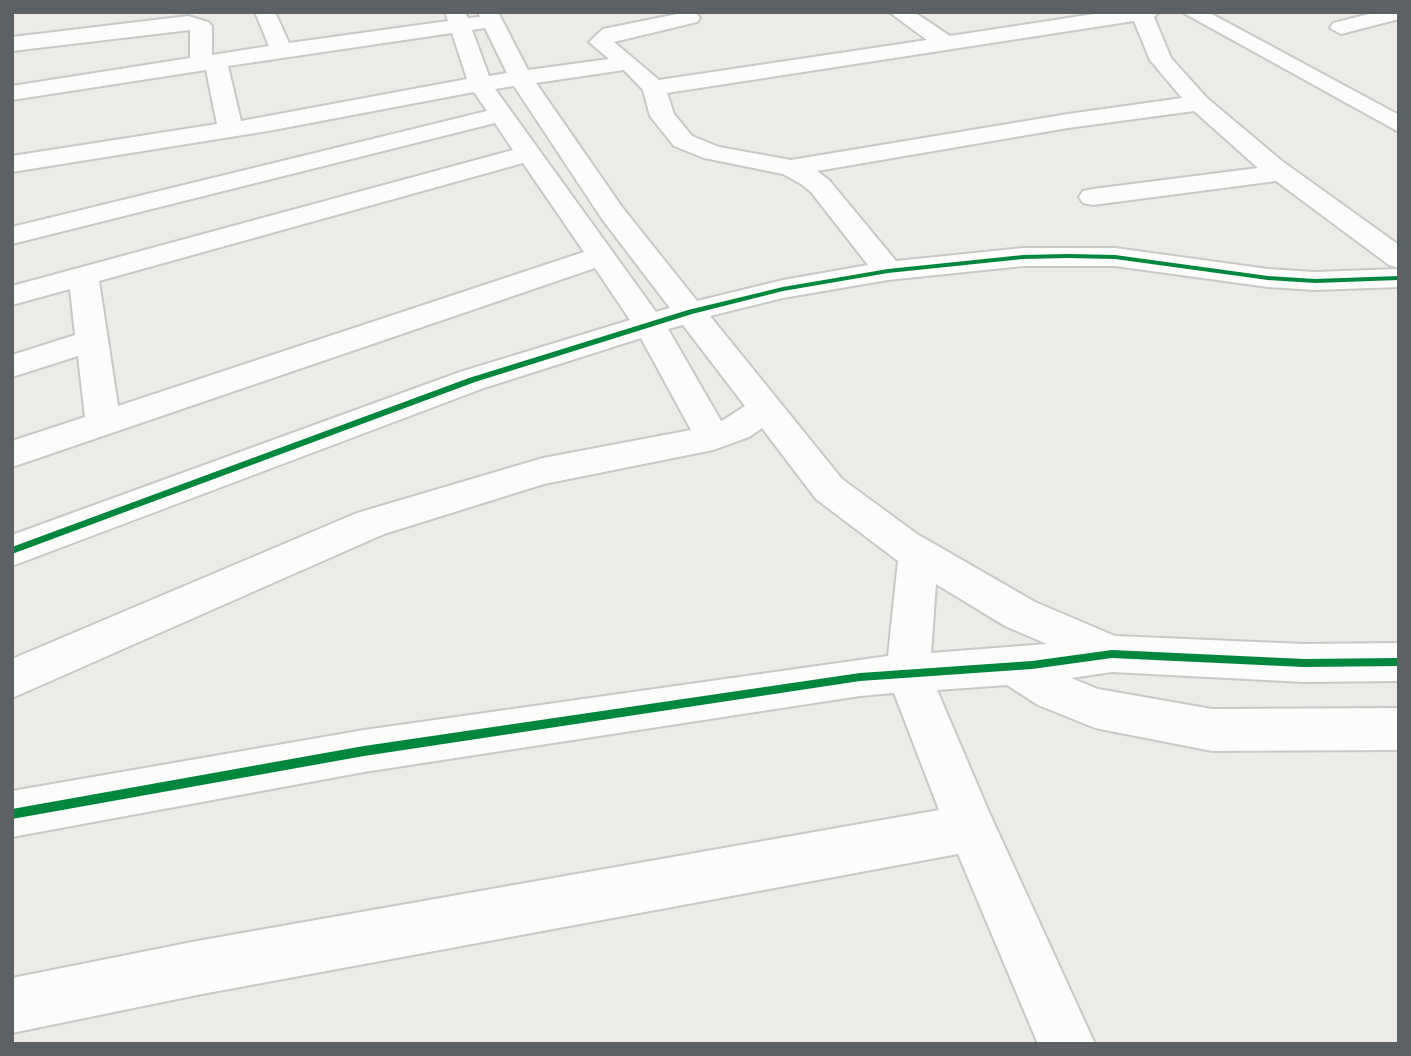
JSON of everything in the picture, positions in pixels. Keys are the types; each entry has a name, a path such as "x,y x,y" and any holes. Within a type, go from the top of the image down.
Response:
{"street":[{"path":"265,12 282,51"},
{"path":"370,12 377,36"},
{"path":"899,12 948,44"},
{"path":"1192,12 1399,125"},
{"path":"654,88 1145,13 1161,60 1199,103 1280,173 1399,259"},
{"path":"1341,28 1399,13"},
{"path":"690,18 600,39 654,88 662,116 683,141 713,153 791,168 1029,127 1199,103"},
{"path":"12,93 476,20 502,81 742,423 858,513 919,554 1095,656"},
{"path":"12,44 188,22 201,26 209,64 231,130"},
{"path":"12,164 268,124 502,81 629,63"},
{"path":"502,81 500,115 527,153 596,217 599,257 670,319 742,423"},
{"path":"12,236 500,115"},
{"path":"268,124 314,211"},
{"path":"12,296 527,153"},
{"path":"791,168 820,186 888,271"},
{"path":"1093,197 1280,173"},
{"path":"12,551 406,402 541,357 783,289 888,271 1068,256 1115,257 1268,278 1315,281 1399,278"},
{"path":"12,454 599,257"},
{"path":"83,276 103,424"},
{"path":"12,366 91,341"},
{"path":"12,679 371,523 543,471 742,423"},
{"path":"919,554 908,673 971,828 1067,1044"},
{"path":"12,814 364,751 748,692 908,673 1022,666 1095,656 1304,663 1399,662"},
{"path":"1022,666 1054,691 1094,708 1143,719 1213,730 1399,729"},
{"path":"12,1006 197,968 971,828"}],"cycle path":[{"path":"12,551 472,380 690,312 783,289 888,271 1023,257 1068,256 1115,257 1268,278 1315,281 1399,278"},
{"path":"12,814 364,751 860,677 1032,665 1112,654 1304,663 1399,662"}]}
